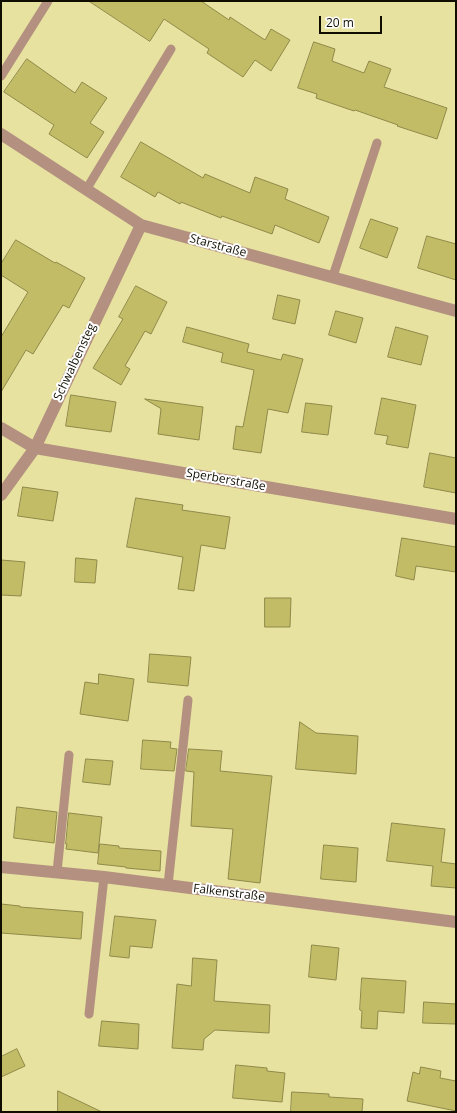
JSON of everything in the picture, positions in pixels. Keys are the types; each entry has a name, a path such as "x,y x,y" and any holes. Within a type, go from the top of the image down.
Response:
{"street":[{"name":"Starstraße","path":"1,134 141,225 333,276 456,311"},
{"name":"Schwalbensteg","path":"1,494 35,448 141,225"},
{"name":"Sperberstraße","path":"1,428 35,448 456,519"},
{"name":"Falkenstraße","path":"1,867 104,877 456,922"}],"lane":[{"path":"1,76 48,1"},
{"path":"86,190 171,49"},
{"path":"333,276 377,143"},
{"path":"168,885 188,700"},
{"path":"57,872 69,756"},
{"path":"89,1014 104,877"}],"building":[{"path":"89,1 201,1 229,20 230,17 265,40 271,29 290,40 271,71 255,60 243,77 207,53 209,49 164,19 150,41"},
{"path":"314,42 335,49 332,61 364,73 369,61 391,69 384,87 447,108 437,139 316,98 317,94 298,88"},
{"path":"27,59 75,93 82,82 107,98 90,123 104,132 87,158 49,134 54,125 4,92"},
{"path":"141,142 203,178 205,174 250,193 255,177 288,189 285,199 329,217 319,243 275,225 272,234 222,216 221,218 181,202 180,204 158,192 155,197 121,177"},
{"path":"371,219 398,228 387,258 360,248"},
{"path":"427,236 456,244 456,280 418,268"},
{"path":"16,240 55,263 56,262 85,278 69,308 63,305 33,354 26,350 1,392 1,337 28,292 1,275 1,264"},
{"path":"136,286 167,302 151,334 145,331 125,366 130,369 121,385 93,368 123,319 119,317"},
{"path":"278,295 300,300 295,324 273,319"},
{"path":"336,311 363,318 356,343 329,335"},
{"path":"187,327 249,344 247,352 281,360 283,354 303,359 288,413 268,409 261,453 233,449 236,426 243,427 254,370 221,362 223,353 183,342"},
{"path":"396,327 428,336 421,365 388,357"},
{"path":"71,395 116,402 111,432 66,426"},
{"path":"382,398 416,405 408,448 386,444 388,436 375,434"},
{"path":"145,399 203,407 199,440 158,434 161,409"},
{"path":"306,403 332,406 328,435 302,432"},
{"path":"430,453 456,458 456,493 424,487"},
{"path":"23,487 58,492 53,521 18,516"},
{"path":"136,498 183,505 182,510 230,517 225,549 201,545 194,591 178,589 183,557 127,547"},
{"path":"402,538 456,547 456,572 416,566 414,580 396,576"},
{"path":"76,558 97,560 95,583 75,582"},
{"path":"1,560 25,562 21,596 1,595"},
{"path":"265,598 291,598 290,627 265,627"},
{"path":"150,654 191,657 188,686 148,682"},
{"path":"99,674 134,679 128,721 80,714 85,682 98,684"},
{"path":"300,722 316,733 358,736 356,774 296,769"},
{"path":"143,740 171,742 170,748 177,749 174,771 141,769"},
{"path":"189,749 222,751 220,771 272,776 260,883 228,879 233,829 191,826 194,772 186,771"},
{"path":"86,759 113,761 110,785 83,782"},
{"path":"17,807 57,812 54,843 14,838"},
{"path":"69,813 102,817 98,853 66,849"},
{"path":"392,823 445,829 441,862 456,864 456,888 431,886 433,866 387,861"},
{"path":"100,844 119,846 119,848 161,851 160,871 98,864"},
{"path":"324,845 358,848 356,882 321,879"},
{"path":"1,904 83,912 81,939 1,933"},
{"path":"115,916 156,920 152,948 130,946 129,958 110,956"},
{"path":"312,945 339,948 336,980 309,977"},
{"path":"193,958 217,960 214,1001 270,1005 269,1033 215,1030 204,1039 203,1050 172,1048 177,984 191,986"},
{"path":"362,978 406,981 404,1013 378,1011 377,1029 361,1028 362,1011 360,1010"},
{"path":"424,1002 456,1004 456,1024 423,1023"},
{"path":"102,1021 139,1024 138,1049 99,1046"},
{"path":"17,1049 25,1066 1,1077 1,1057"},
{"path":"236,1065 267,1068 267,1071 285,1073 282,1102 233,1098"},
{"path":"421,1067 441,1071 440,1078 456,1081 456,1111 407,1101 413,1072 419,1074"},
{"path":"58,1091 102,1112 58,1112"},
{"path":"292,1092 329,1094 329,1097 363,1099 362,1112 291,1112"}]}
